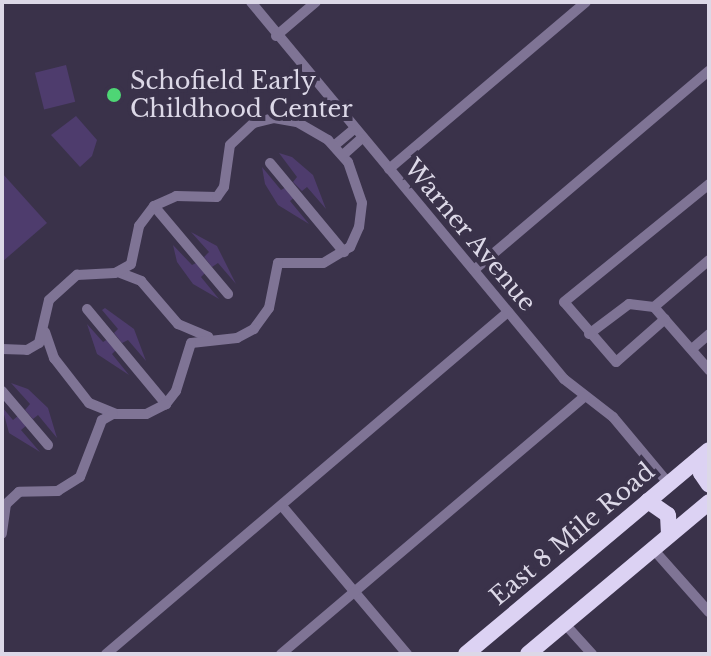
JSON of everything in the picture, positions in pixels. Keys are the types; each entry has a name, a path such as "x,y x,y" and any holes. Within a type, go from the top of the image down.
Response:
{"highway":[{"name":"East 8 Mile Road","path":"466,654 705,453"},
{"path":"705,453 701,473 709,485"},
{"path":"648,501 668,515 669,535"},
{"path":"528,654 709,502"}],"street":[{"name":"Warner Avenue","path":"251,2 353,130 508,312 585,396 613,417 669,484"},
{"path":"276,36 316,2"},
{"path":"389,169 586,2"},
{"path":"474,270 709,71"},
{"path":"184,355 196,340 237,338 261,322 278,263 323,263 344,252 355,241 362,213 354,175 335,145 297,122 264,120 244,130 230,145 224,187 217,197 176,196 154,206 139,226 135,257 141,281 178,324 209,338"},
{"path":"335,145 353,130"},
{"path":"343,155 361,139"},
{"path":"270,163 344,252"},
{"path":"665,319 616,362 564,302 709,184"},
{"path":"154,206 228,294"},
{"path":"118,272 135,257"},
{"path":"654,307 709,260"},
{"path":"31,349 45,332 56,290 77,275 118,272 141,281"},
{"path":"589,334 629,304 654,307 709,370"},
{"path":"87,309 166,404"},
{"path":"106,654 508,312"},
{"path":"94,433 107,416 132,416 166,404 176,391 184,355 178,324"},
{"path":"2,534 10,500 24,491 68,487 87,468 94,433 89,403 54,358 45,332"},
{"path":"692,349 709,334"},
{"path":"2,349 31,349 54,358"},
{"path":"2,391 48,445"},
{"path":"281,654 585,396"},
{"path":"89,403 118,415"},
{"path":"282,506 407,654"},
{"path":"653,549 709,612"},
{"path":"564,623 592,654"}],"shaded area":[{"path":"66,65 75,102 44,110 35,73"},
{"path":"76,116 97,140 92,156 80,167 51,135"},
{"path":"279,153 292,157 313,175 326,209 307,187 302,191 293,182 297,177"},
{"path":"262,167 281,190 288,186 296,196 290,201 309,224 278,205 265,184"},
{"path":"2,173 47,223 2,262"},
{"path":"191,232 217,246 236,284 218,263 212,267 204,257 209,252"},
{"path":"173,245 192,265 198,262 206,272 201,277 219,299 193,284 177,262"},
{"path":"105,308 134,329 146,361 128,340 122,343 114,333 118,329 102,310"},
{"path":"87,324 103,342 108,339 117,349 112,354 129,375 97,354"},
{"path":"11,383 28,389 48,408 57,438 38,415 33,419 25,410 30,404"},
{"path":"2,407 13,420 19,415 27,425 21,430 40,452 9,433"}],"place":[{"name":"Schofield Early Childhood Center","path":"114,95"}]}
